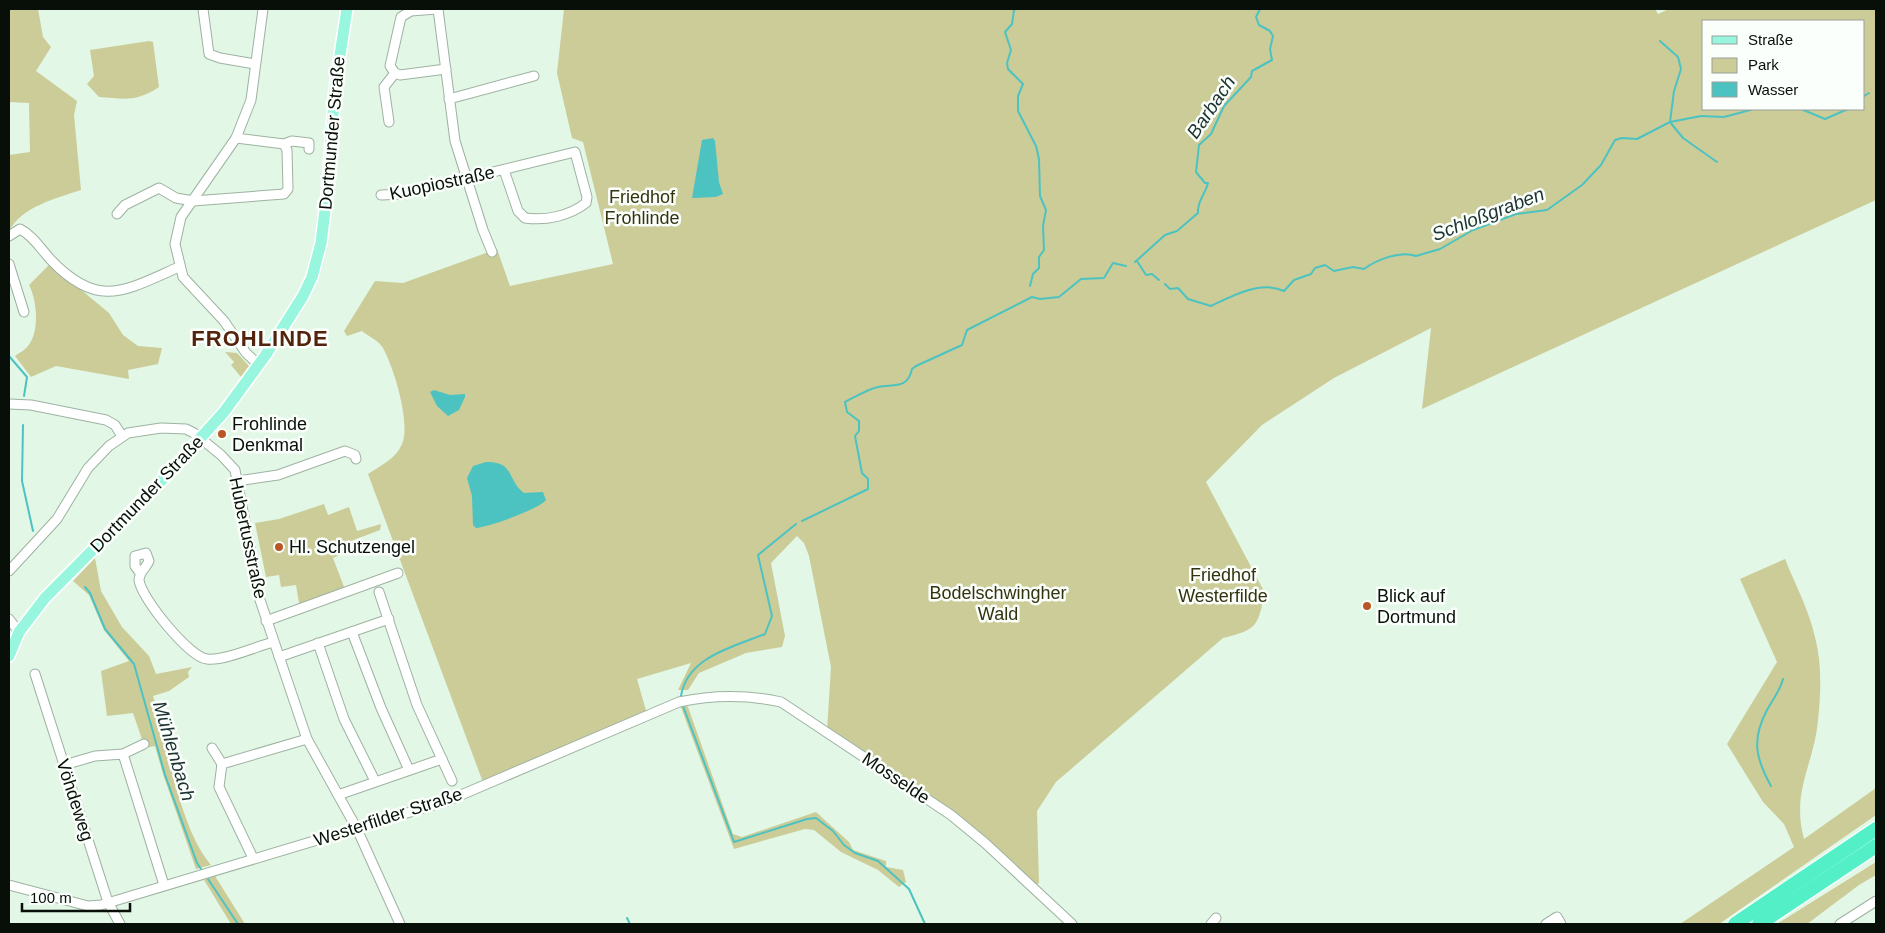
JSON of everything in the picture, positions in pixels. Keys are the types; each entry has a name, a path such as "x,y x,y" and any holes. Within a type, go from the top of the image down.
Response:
{"highway":[{"path":"1735,924 1876,829"},
{"path":"1759,924 1876,846"}],"main road":[{"name":"Dortmunder Straße","path":"9,656 19,632 45,598 201,438 259,365 303,296 318,258 327,194 335,88 347,9"}],"street":[{"path":"203,9 209,54 220,58 255,64"},
{"path":"259,365 240,345 224,320 189,285 179,267 175,244 177,228 186,208 236,138 251,100 263,9"},
{"path":"446,69 400,75 395,73 390,66 401,17 411,12 437,9 446,69 449,99 456,141 466,179 492,252"},
{"path":"388,122 384,87 395,73"},
{"path":"449,99 534,76"},
{"path":"236,138 284,144 292,141 309,143 309,149"},
{"path":"117,214 124,205 159,188 176,198 193,200 284,194 288,189 287,150 284,144"},
{"name":"Kuopiostraße","path":"381,195 403,194 575,152 587,197 586,203 576,210 545,219 525,218 518,211 504,170"},
{"path":"9,236 20,229 27,232 53,262 76,282 101,293 139,285 179,267"},
{"path":"9,264 24,312"},
{"path":"9,404 31,405 106,420 115,425 122,436 88,468 56,519 9,571"},
{"name":"Hubertusstraße","path":"122,436 147,429 186,429 201,438 230,464 234,470 255,578 266,621 307,739 357,829 400,924"},
{"path":"237,481 278,474 345,451 354,455 356,459"},
{"path":"140,573 141,588 152,606 172,631 199,657 214,659 273,642"},
{"name":"Hubertusstraße","path":"266,621 398,573"},
{"path":"379,592 417,706 452,780"},
{"path":"9,618 19,632"},
{"path":"279,657 389,620"},
{"path":"352,632 381,708 409,770"},
{"path":"318,643 344,720 375,781"},
{"name":"Vöhdeweg","path":"35,674 108,902 120,924"},
{"name":"Mosselde","path":"689,700 757,696 781,702 951,815 985,843 1072,924"},
{"name":"Westerfilder Straße","path":"9,885 88,906 108,902 447,801 647,714 689,700"},
{"path":"222,764 307,739"},
{"path":"64,765 95,756 123,754 144,744"},
{"path":"212,748 222,764 220,787 253,858"},
{"path":"123,754 164,885"},
{"path":"338,795 442,759"},
{"path":"1840,924 1876,901"},
{"path":"1546,924 1559,921"}],"green space":[{"path":"9,9 38,9 43,37 51,47 36,71 77,101 74,115 81,190 51,200 30,210 14,223 9,232 9,155 30,152 29,103 9,102"},
{"path":"564,9 1655,9 1658,14 1669,9 1876,9 1876,200 1422,409 1431,328 1334,378 1262,425 1206,482 1265,593 1260,613 1250,629 1223,638 1056,782 1037,811 1039,883 1035,885 987,841 827,731 831,667 809,556 804,543 797,536 771,563 785,636 782,647 746,653 699,673 688,690 678,690 691,663 637,679 647,714 484,785 368,474 392,458 402,444 404,435 403,410 396,382 387,357 379,343 362,331 347,336 344,331 375,281 403,283 497,249 510,286 613,264 583,142 572,138 557,73"},
{"path":"153,42 159,87 137,97 116,98 99,97 87,84 94,76 90,50"},
{"path":"50,264 109,313 123,335 138,346 162,348 158,364 128,370 129,379 56,366 31,377 15,356 28,346 32,340 36,325 34,299 29,285"},
{"path":"225,352 237,353 249,366 241,377 231,365 234,362"},
{"path":"324,504 328,515 349,507 357,531 381,524 380,530 351,541 351,550 333,558 346,592 300,609 296,585 281,587 279,575 266,577 255,523 279,519"},
{"path":"95,558 101,591 122,627 149,656 156,674 192,667 188,672 189,677 169,691 153,696 182,806 199,848 211,865 196,869 155,746 145,748 133,713 107,716 101,671 129,661 104,630 89,595 73,581"},
{"path":"1785,559 1806,607 1817,647 1820,668 1816,736 1800,806 1804,839 1876,788 1876,815 1719,924 1680,924 1794,847 1784,824 1763,802 1727,744 1777,662 1740,579"},
{"path":"679,702 688,707 733,834 742,837 816,812 849,842 853,850 886,861 886,867 903,870 906,882 899,887 878,870 841,852 814,830 805,829 734,849"},
{"path":"1876,862 1876,875 1859,885 1807,924 1777,924"},
{"path":"215,876 245,924 231,924 204,880"}],"water":[{"path":"713,138 715,141 719,182 723,194 716,197 692,198 702,140"},
{"path":"434,390 450,395 465,394 459,410 448,416 437,406 430,392"},
{"path":"486,462 502,465 524,493 543,492 546,500 542,504 513,517 476,528 473,525 472,496 467,478 473,466"}],"waterway":[{"path":"1016,9 1014,10 1012,24 1005,32 1011,50 1007,63 1008,69 1023,84 1018,96 1018,111 1036,146 1039,159 1040,196 1046,210 1043,226 1044,250 1039,257 1039,268 1033,274 1030,286"},
{"name":"Barbach","path":"1135,262 1165,235 1177,231 1198,213 1199,205 1208,183 1205,183 1196,172 1199,145 1211,134 1224,106 1251,77 1252,71 1272,60 1270,49 1273,36 1270,31 1259,25 1256,17 1260,9"},
{"path":"1660,41 1678,57 1681,69 1674,91 1670,122 1683,138 1717,162"},
{"name":"Schloßgraben","path":"1865,95 1869,93"},
{"name":"Schloßgraben","path":"1165,284 1170,289 1178,288 1188,299 1211,306 1256,288 1266,287 1284,291 1294,280 1311,274 1315,268 1325,265 1334,271 1353,267 1364,269 1375,262 1396,255 1410,254 1416,256 1440,249 1473,230 1516,214 1547,210 1582,185 1601,165 1615,140 1622,138 1637,139 1670,122 1701,116 1724,117 1750,110"},
{"name":"Schloßgraben","path":"1803,110 1825,119 1846,110"},
{"name":"Schloßgraben","path":"1137,261 1146,275 1152,274 1159,280"},
{"name":"Barbach","path":"802,521 868,489 868,479 862,473 855,436 859,431 859,421 847,412 845,402 874,388 904,383 912,369 916,366 962,345 967,330 1032,297 1040,299 1059,297 1081,279 1104,278 1113,263 1126,266"},
{"name":"Mühlenbach","path":"9,356 27,377 24,396"},
{"name":"Mühlenbach","path":"23,425 22,481 33,531"},
{"name":"Barbach","path":"681,696 685,683 692,672 702,663 726,649 765,634 772,616 758,555 796,524"},
{"name":"Mühlenbach","path":"85,587 90,593 105,629 134,664 165,775 197,863 203,872"},
{"path":"1771,786 1759,758 1757,740 1762,721 1783,679"},
{"path":"683,706 734,842 807,819 816,818 833,831 844,845 855,853 878,861 909,889 925,924"},
{"name":"Mühlenbach","path":"206,876 238,924"},
{"path":"627,918 630,924"}],"place":[{"name":"Frohlinde Denkmal","path":"222,434"},
{"name":"Hl. Schutzengel","path":"279,547"},
{"name":"Blick auf Dortmund","path":"1367,606"}],"district":[{"name":"FROHLINDE","path":"260,338"}],"park label":[{"name":"Friedhof Frohlinde","path":"642,207"},
{"name":"Friedhof Westerfilde","path":"1223,585"},
{"name":"Bodelschwingher Wald","path":"998,603"}]}
